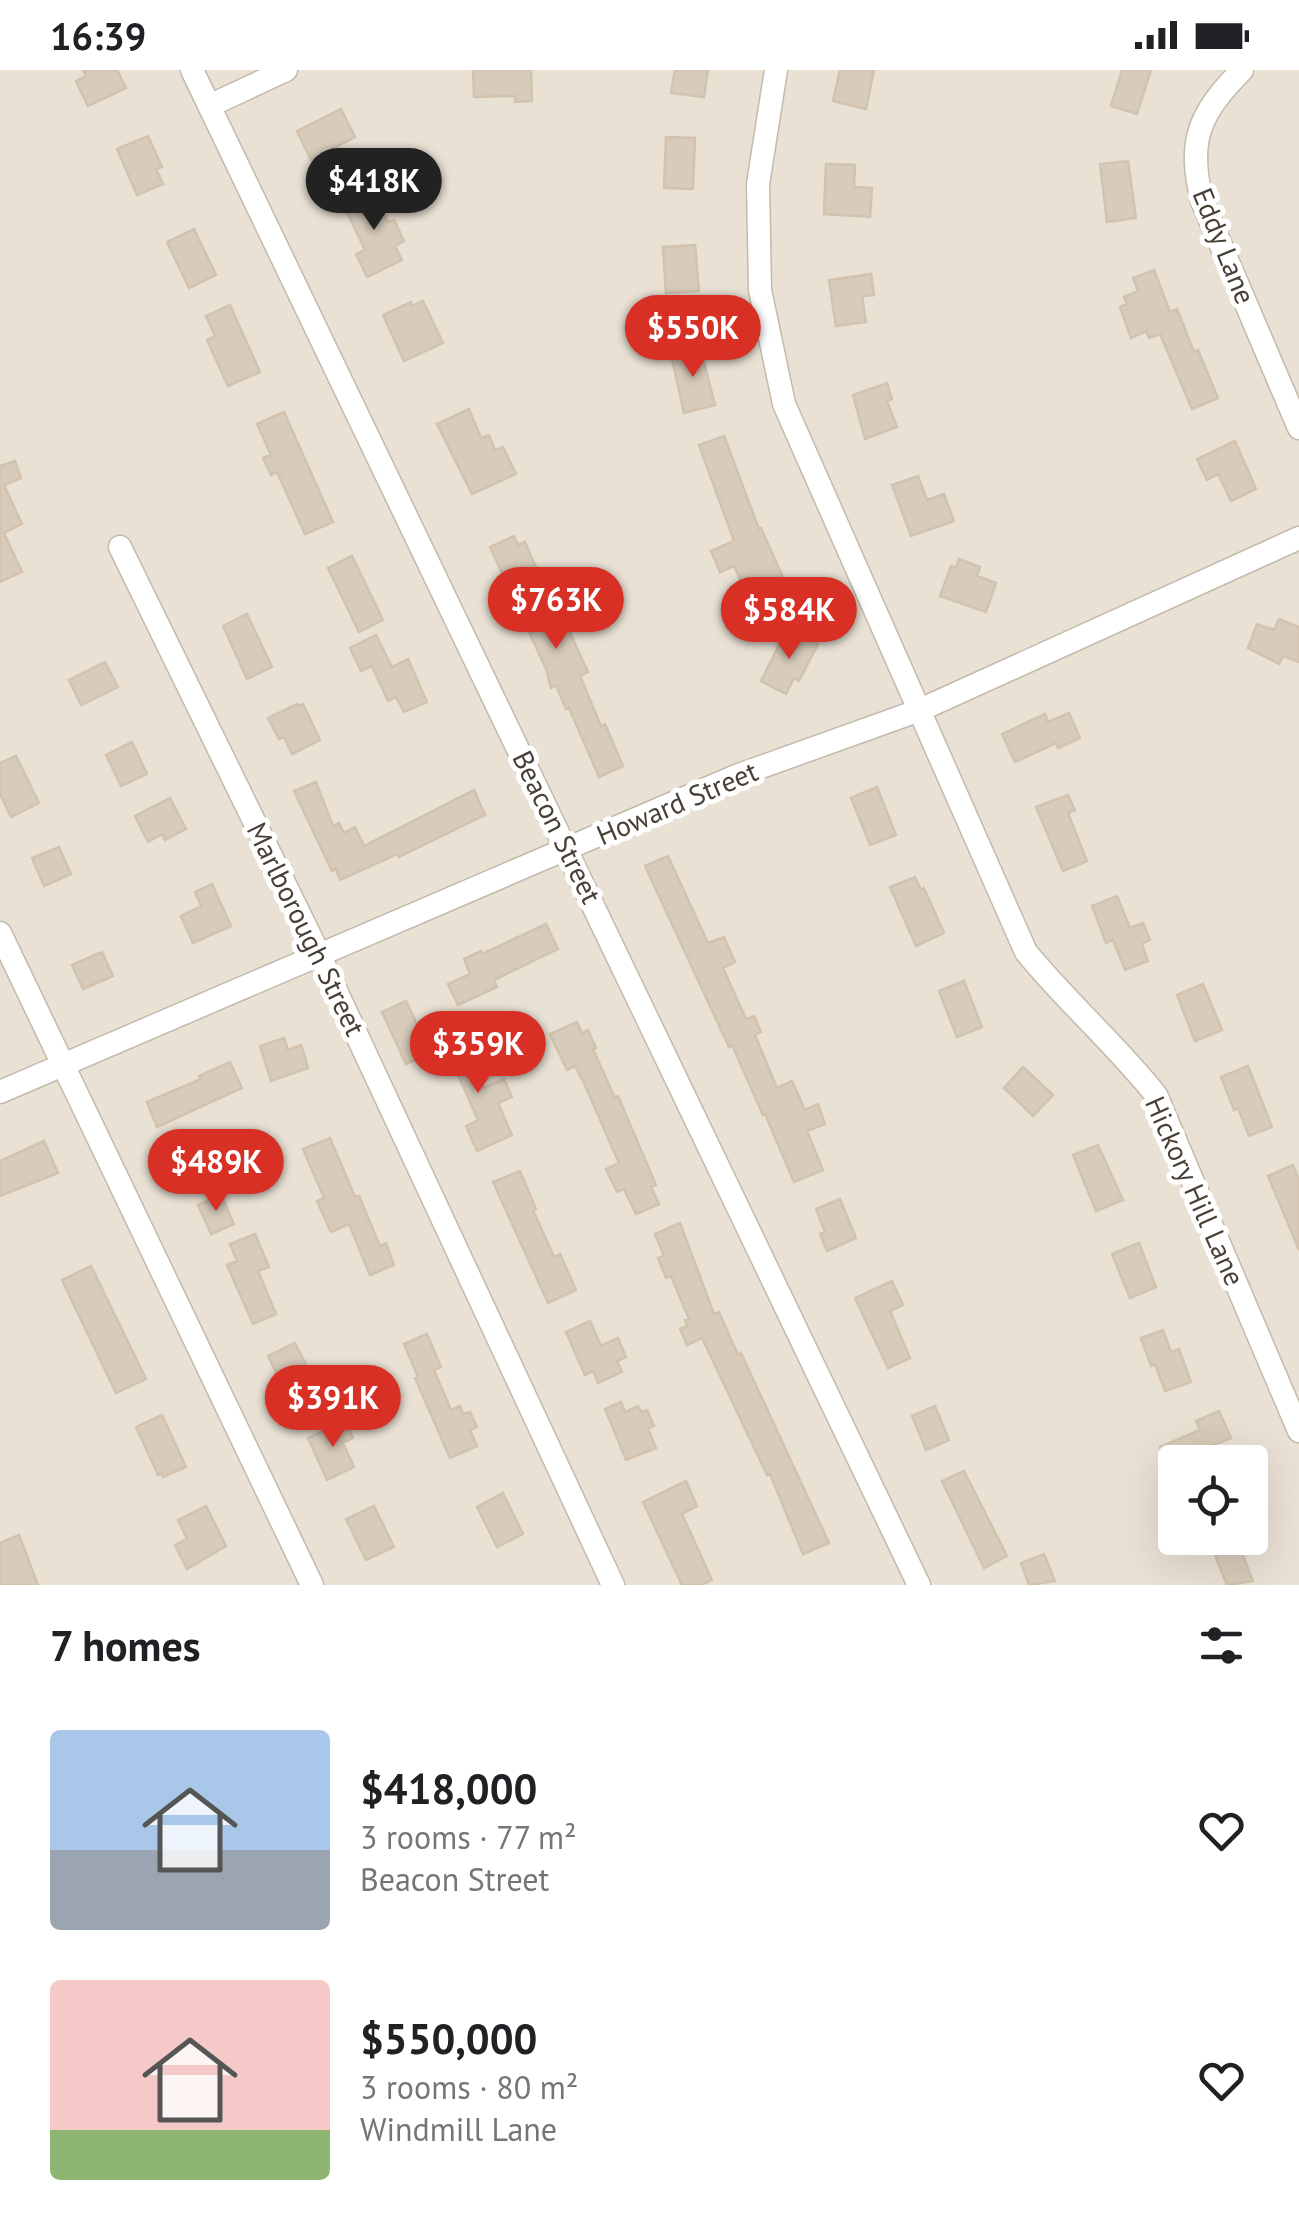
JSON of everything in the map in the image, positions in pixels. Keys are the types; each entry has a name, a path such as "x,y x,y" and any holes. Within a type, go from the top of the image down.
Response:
{"street":[{"name":"Beacon Street","path":"192,70 919,1585"},
{"path":"210,106 286,70"},
{"name":"Hickory Hill Lane","path":"776,70 758,184 760,290 784,404 1026,952 1156,1095 1299,1431"},
{"name":"Eddy Lane","path":"1242,70 1218,95 1198,134 1194,166 1202,200 1299,428"},
{"name":"Howard Street","path":"0,1092 736,776 920,710 1299,538"},
{"name":"Marlborough Street","path":"120,547 319,954 613,1585"},
{"path":"0,934 312,1585"}],"shaded area":[{"path":"0,70 1299,70 1299,1585 0,1585"}],"building":[{"path":"83,70 117,70 126,88 88,106 76,81 86,76"},
{"path":"473,70 531,70 532,101 515,102 515,96 474,97"},
{"path":"675,70 708,70 704,97 671,93"},
{"path":"840,70 874,70 866,109 833,101"},
{"path":"1122,70 1151,70 1137,114 1111,106"},
{"path":"341,109 355,137 311,160 297,131"},
{"path":"148,136 162,167 156,169 163,184 137,195 117,149"},
{"path":"666,137 695,138 693,189 664,188"},
{"path":"1128,161 1136,218 1107,222 1100,164"},
{"path":"826,164 855,165 854,187 872,188 870,217 824,214"},
{"path":"372,189 388,222 394,220 404,241 395,246 402,260 367,277 356,254 365,250 343,204"},
{"path":"194,229 216,275 189,288 167,242"},
{"path":"695,245 699,291 666,293 663,247"},
{"path":"1154,270 1170,312 1177,309 1218,398 1192,409 1160,334 1149,338 1146,331 1131,338 1120,307 1127,304 1124,297 1138,291 1133,278"},
{"path":"871,274 874,295 862,296 866,322 836,326 829,280"},
{"path":"423,301 443,343 404,361 383,315 411,302 412,306"},
{"path":"230,305 260,372 228,386 207,340 215,336 206,316"},
{"path":"700,347 715,405 684,413 671,354"},
{"path":"887,383 892,399 887,401 897,427 865,439 853,395"},
{"path":"469,409 481,438 489,435 495,450 503,447 516,474 472,494 437,424"},
{"path":"284,412 333,522 305,534 277,472 271,475 263,458 271,455 257,424"},
{"path":"724,436 759,529 789,591 753,608 734,566 720,572 711,551 734,541 699,445"},
{"path":"1235,441 1256,489 1231,501 1218,474 1207,480 1197,459"},
{"path":"15,461 21,478 4,485 22,524 4,533 22,572 0,582 0,466"},
{"path":"918,476 927,500 944,494 954,521 911,536 892,485"},
{"path":"514,536 518,545 525,542 536,567 530,570 556,626 565,622 588,672 580,676 623,766 599,777 569,708 566,709 556,685 551,688 490,547"},
{"path":"352,556 383,620 359,632 328,568"},
{"path":"959,559 980,567 977,576 996,583 986,612 940,596 951,566 956,568"},
{"path":"247,614 272,667 247,679 223,626"},
{"path":"1279,619 1299,627 1299,662 1283,656 1279,664 1248,648 1257,624 1274,630"},
{"path":"793,632 818,644 799,681 794,678 786,694 761,681 782,639 788,642"},
{"path":"376,635 392,667 408,659 427,702 404,712 396,697 388,701 372,666 361,671 350,648"},
{"path":"105,662 118,687 81,705 69,680"},
{"path":"303,704 320,740 292,754 268,718"},
{"path":"1069,713 1080,738 1058,748 1056,743 1015,762 1002,734 1045,714 1048,722"},
{"path":"132,742 147,774 121,786 106,755"},
{"path":"16,756 39,803 11,817 0,794 0,763"},
{"path":"316,782 333,826 339,823 344,833 355,827 364,846 474,790 485,815 399,857 397,854 340,880 294,791"},
{"path":"877,787 896,835 870,845 851,798"},
{"path":"1068,795 1075,810 1068,813 1087,861 1063,871 1036,807"},
{"path":"170,798 186,829 165,840 162,834 148,842 135,816"},
{"path":"59,847 71,874 44,886 32,858"},
{"path":"668,856 708,943 724,937 735,962 723,968 746,1019 754,1016 761,1032 755,1035 777,1088 792,1081 805,1110 818,1104 825,1124 807,1131 823,1170 794,1182 645,866"},
{"path":"915,877 944,933 916,946 890,887"},
{"path":"212,884 231,926 193,943 181,916 201,906 195,892"},
{"path":"1117,896 1130,928 1143,923 1150,940 1142,944 1148,961 1125,970 1113,940 1106,943 1092,906"},
{"path":"546,924 558,949 494,980 497,987 458,1005 448,984 470,974 464,959"},
{"path":"102,952 113,976 83,989 72,965"},
{"path":"964,981 982,1027 957,1037 939,991"},
{"path":"1203,984 1222,1030 1195,1041 1177,995"},
{"path":"406,1001 431,1053 406,1064 382,1012"},
{"path":"577,1022 582,1033 588,1030 596,1048 593,1049 656,1185 651,1187 659,1204 636,1214 624,1189 617,1192 606,1169 619,1163 584,1083 575,1066 567,1070 550,1034"},
{"path":"461,1037 484,1088 504,1079 512,1097 498,1103 512,1135 477,1151 466,1126 478,1120 454,1066 445,1070 436,1048"},
{"path":"284,1038 288,1050 301,1045 308,1068 271,1081 260,1046"},
{"path":"230,1062 242,1088 157,1127 147,1102"},
{"path":"1248,1066 1272,1127 1249,1136 1221,1077"},
{"path":"1023,1067 1053,1095 1033,1116 1004,1088"},
{"path":"330,1138 355,1197 359,1196 380,1246 386,1243 394,1265 370,1275 349,1224 331,1232 317,1201 324,1198 303,1149"},
{"path":"44,1141 58,1173 0,1196 0,1161"},
{"path":"1098,1145 1123,1200 1096,1211 1073,1155"},
{"path":"1293,1165 1299,1180 1299,1250 1268,1176"},
{"path":"520,1171 554,1257 560,1254 576,1290 548,1303 493,1182"},
{"path":"221,1195 234,1224 211,1234 198,1205"},
{"path":"840,1199 856,1238 827,1251 816,1209"},
{"path":"680,1223 714,1314 719,1312 738,1355 741,1353 829,1543 803,1554 770,1474 767,1475 702,1338 687,1345 680,1329 687,1326 685,1320 689,1319 671,1276 666,1278 658,1258 664,1256 655,1234"},
{"path":"255,1234 269,1267 258,1271 276,1314 253,1324 227,1265 237,1261 230,1244"},
{"path":"1139,1243 1156,1287 1130,1298 1112,1254"},
{"path":"91,1266 146,1379 116,1393 62,1280"},
{"path":"892,1281 903,1305 890,1311 910,1358 888,1368 855,1298"},
{"path":"590,1321 601,1346 618,1338 626,1357 617,1361 622,1372 598,1383 593,1371 585,1375 566,1332"},
{"path":"1163,1330 1171,1352 1179,1349 1191,1382 1165,1391 1141,1338"},
{"path":"427,1334 441,1367 434,1370 451,1410 460,1406 463,1414 470,1412 477,1427 470,1430 477,1446 450,1458 404,1344"},
{"path":"295,1343 316,1384 288,1398 268,1356"},
{"path":"621,1402 625,1412 638,1406 641,1412 647,1410 654,1426 648,1429 656,1448 626,1460 605,1409"},
{"path":"935,1406 949,1440 926,1450 912,1416"},
{"path":"1219,1411 1231,1438 1214,1445 1165,1445 1200,1430 1196,1421"},
{"path":"162,1415 186,1467 163,1477 158,1475 136,1427"},
{"path":"345,1421 353,1438 343,1443 354,1467 327,1480 308,1438"},
{"path":"964,1471 1007,1556 984,1568 942,1481"},
{"path":"686,1481 697,1506 682,1514 712,1580 701,1585 682,1585 643,1502"},
{"path":"503,1493 523,1534 497,1547 477,1507"},
{"path":"206,1506 226,1546 187,1569 175,1545 187,1539 178,1520"},
{"path":"374,1506 394,1547 366,1560 346,1519"},
{"path":"19,1535 38,1585 0,1585 0,1543"},
{"path":"1044,1554 1055,1581 1029,1585 1021,1563"},
{"path":"1215,1555 1243,1555 1253,1581 1227,1585"}]}
